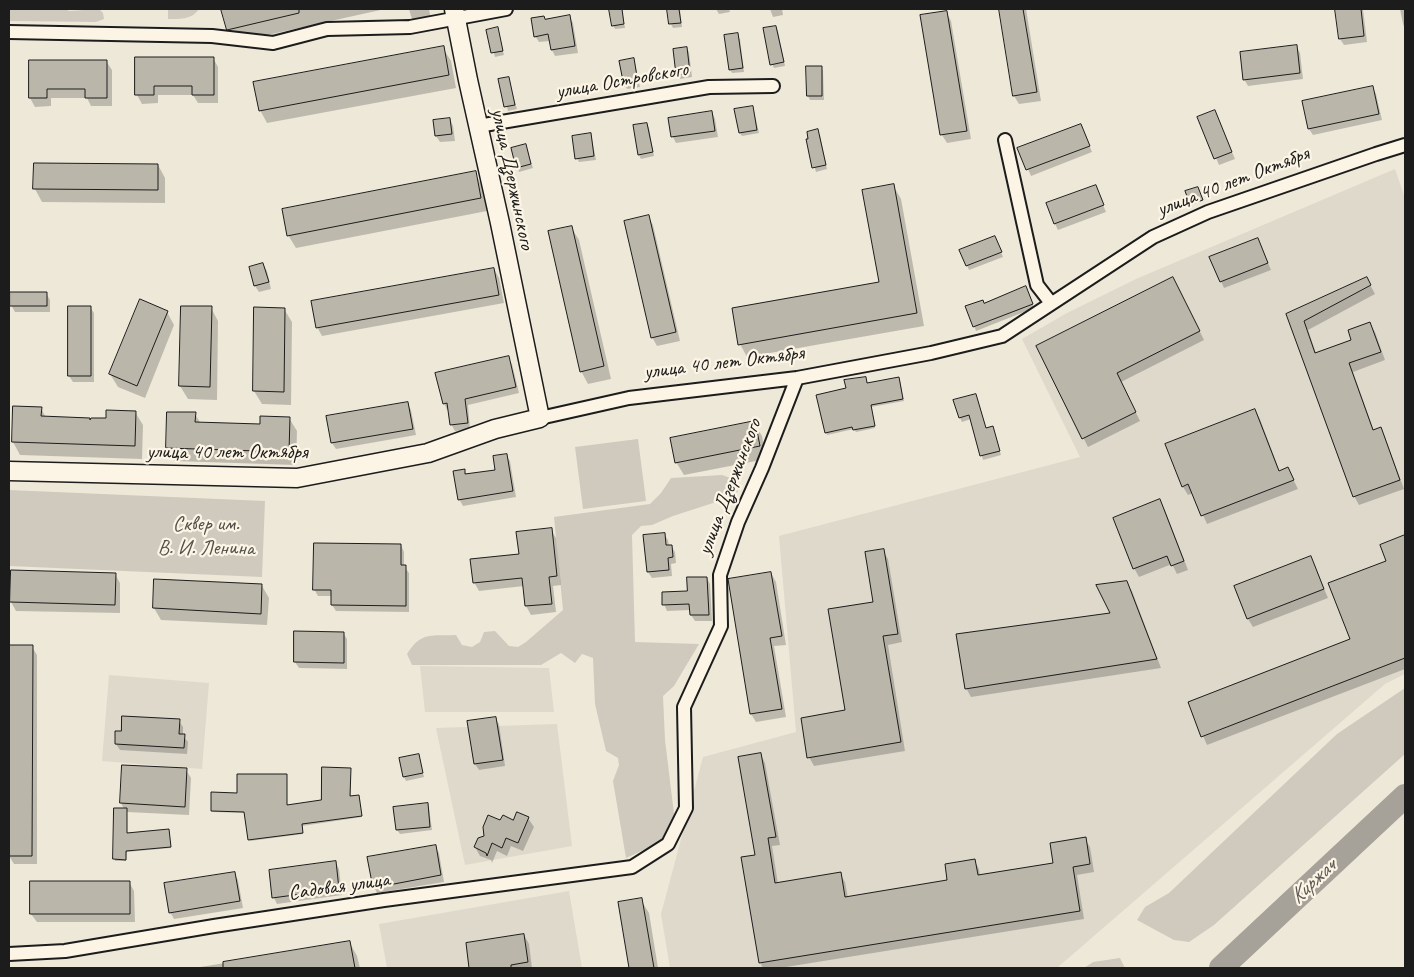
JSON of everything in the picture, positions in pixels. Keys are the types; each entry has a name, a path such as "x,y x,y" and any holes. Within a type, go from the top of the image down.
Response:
{"street":[{"path":"9,32 212,36 273,43 327,29 410,27 455,13 506,9"},
{"name":"улица Дзержинского","path":"455,13 540,418"},
{"name":"улица Островского","path":"478,126 709,87 773,86"},
{"path":"1005,140 1037,285 1051,302"},
{"name":"улица 40 лет Октября","path":"9,471 298,478 428,453 495,429 629,398 797,378 931,353 1002,336 1051,302 1153,237 1208,212 1405,145"},
{"name":"улица Дзержинского","path":"668,844 686,808 684,707 722,626 720,575 738,522 762,468 797,378"},
{"name":"Садовая улица","path":"9,954 65,951 214,926 632,867 668,844"}],"shaded area":[{"path":"1395,169 1405,198 1405,674 1385,684 1057,968 670,968 661,914 703,757 796,732 779,536 1080,457 1022,339 1067,313 1136,279"},
{"path":"420,666 549,668 554,712 425,712"},
{"path":"109,675 209,683 202,769 102,761"},
{"path":"557,724 572,846 465,865 436,728"},
{"path":"569,891 582,968 387,968 379,924"}],"green space":[{"path":"9,9 66,9 69,11 99,9 103,13 104,19 96,22 9,21"},
{"path":"168,9 199,9 189,17 168,19"},
{"path":"638,439 646,501 583,509 575,447"},
{"path":"722,475 733,479 738,492 652,525 641,526 632,535 635,642 699,644 674,686 663,696 665,740 675,822 661,842 626,858 613,781 619,765 618,758 606,751 595,704 593,658 582,654 575,663 561,653 541,665 412,665 407,654 417,641 428,636 456,635 462,645 472,647 480,642 484,632 495,631 509,646 518,647 563,610 554,517 650,504 661,493 671,478"},
{"name":"Сквер им. В. И. Ленина","path":"9,490 265,501 262,577 9,566"},
{"path":"1405,688 1405,754 1214,925 1189,942 1174,940 1137,920 1145,907 1169,893 1337,734"},
{"path":"1120,958 1125,968 1084,968 1093,962"}],"building":[{"path":"221,9 299,9 299,13 227,30"},
{"path":"609,9 622,9 624,24 612,26"},
{"path":"667,9 679,9 681,23 669,24"},
{"path":"999,9 1023,9 1037,92 1013,96"},
{"path":"1335,9 1361,9 1364,36 1339,39"},
{"path":"947,11 967,131 940,135 920,15"},
{"path":"570,15 575,46 551,50 548,34 534,37 531,18 544,16 545,19"},
{"path":"776,26 784,62 770,65 763,28"},
{"path":"498,27 503,51 491,53 486,30"},
{"path":"738,33 743,68 729,70 724,35"},
{"path":"1297,45 1300,73 1243,80 1240,52"},
{"path":"444,46 449,75 259,111 253,82"},
{"path":"687,47 690,73 676,75 673,49"},
{"path":"135,57 214,57 214,95 192,95 192,86 154,86 154,95 135,95"},
{"path":"634,58 638,83 624,86 619,61"},
{"path":"29,60 107,60 107,98 85,98 85,89 47,89 47,98 29,98"},
{"path":"806,66 822,66 822,96 807,96"},
{"path":"509,77 515,105 504,107 498,79"},
{"path":"1373,86 1379,114 1308,129 1302,101"},
{"path":"753,106 757,130 739,133 734,109"},
{"path":"1215,110 1232,152 1214,159 1197,117"},
{"path":"712,111 715,131 671,137 668,118"},
{"path":"450,118 452,134 435,136 433,120"},
{"path":"647,123 653,152 638,155 633,125"},
{"path":"1081,124 1090,146 1026,170 1017,148"},
{"path":"818,129 826,165 812,168 806,139 808,139 807,132"},
{"path":"591,133 594,156 575,159 572,136"},
{"path":"526,144 531,164 516,168 511,148"},
{"path":"34,163 158,164 158,190 33,189"},
{"path":"476,171 481,198 287,236 282,209"},
{"path":"894,184 917,313 738,345 732,308 879,282 862,190"},
{"path":"1096,185 1104,205 1054,224 1046,203"},
{"path":"1198,187 1203,200 1190,204 1185,191"},
{"path":"649,215 676,332 651,338 624,221"},
{"path":"572,226 604,366 580,372 548,231"},
{"path":"995,236 1002,252 966,266 959,250"},
{"path":"1258,238 1268,263 1220,282 1209,257"},
{"path":"263,263 269,282 254,286 249,267"},
{"path":"494,268 499,295 316,328 311,301"},
{"path":"1173,277 1200,331 1117,373 1136,412 1082,439 1036,346"},
{"path":"1367,277 1371,285 1304,321 1315,353 1351,340 1348,330 1370,322 1381,352 1349,363 1373,430 1381,427 1400,480 1353,497 1286,314"},
{"path":"1026,286 1033,304 973,327 965,306 983,300 984,303"},
{"path":"10,292 47,292 47,306 10,306"},
{"path":"140,299 168,311 137,386 109,374"},
{"path":"68,306 91,306 91,376 68,376"},
{"path":"181,306 212,306 210,387 179,386"},
{"path":"254,307 285,308 284,392 253,391"},
{"path":"509,356 516,387 465,399 468,423 450,425 447,403 443,404 435,373"},
{"path":"866,377 867,383 899,377 903,399 871,405 875,426 853,430 852,427 825,433 816,395 846,388 844,380"},
{"path":"976,394 986,428 993,426 1000,451 980,456 969,415 959,418 953,400"},
{"path":"408,402 413,429 331,443 326,416"},
{"path":"13,406 42,407 41,416 90,418 90,420 91,418 106,418 106,410 136,411 135,446 12,442"},
{"path":"1255,409 1279,471 1288,467 1294,480 1201,516 1188,484 1182,487 1165,444"},
{"path":"167,412 196,412 195,422 260,424 260,416 290,417 289,452 166,448"},
{"path":"755,421 760,446 675,463 670,438"},
{"path":"507,454 513,491 458,500 453,471 465,469 465,474 495,470 493,456"},
{"path":"1160,499 1184,561 1171,566 1167,556 1133,569 1113,518"},
{"path":"552,528 557,576 549,577 552,604 525,606 522,578 473,583 470,559 519,554 516,532"},
{"path":"665,533 666,545 672,545 673,557 668,558 669,570 647,572 643,535"},
{"path":"1405,535 1405,658 1201,737 1188,702 1350,639 1328,583 1386,561 1380,545"},
{"path":"314,543 401,544 401,565 406,565 406,606 331,605 331,590 313,590"},
{"path":"884,549 898,634 883,636 901,742 807,758 801,718 845,710 828,609 873,602 865,552"},
{"path":"1311,556 1324,589 1247,619 1234,586"},
{"path":"11,570 116,573 115,605 10,602"},
{"path":"771,572 782,636 770,638 782,709 750,714 728,579"},
{"path":"687,577 707,577 709,615 690,615 689,604 662,605 662,592 687,591"},
{"path":"154,579 262,584 261,614 153,608"},
{"path":"1127,581 1157,659 965,689 956,634 1110,613 1096,585"},
{"path":"294,631 344,632 344,663 294,662"},
{"path":"9,645 33,645 32,856 9,856"},
{"path":"122,716 180,719 179,734 185,734 184,748 115,744 115,731 121,731"},
{"path":"496,717 503,760 474,764 467,721"},
{"path":"761,753 776,837 768,838 775,883 841,872 845,897 947,880 945,864 975,859 978,875 1053,863 1050,843 1086,837 1090,864 1073,867 1080,911 759,963 741,857 755,855 738,757"},
{"path":"419,754 423,773 403,777 399,758"},
{"path":"122,765 187,768 185,807 120,803"},
{"path":"322,767 351,768 350,796 359,795 362,816 302,824 303,833 248,840 244,812 211,811 211,792 237,793 237,774 287,774 287,805 321,800"},
{"path":"428,803 430,827 396,830 393,807"},
{"path":"114,808 127,808 127,833 169,829 171,847 126,851 126,860 113,859"},
{"path":"517,812 529,817 518,843 506,838 502,848 492,843 487,856 486,853 474,847 478,838 484,836 483,827 488,815 500,820 503,815 513,820"},
{"path":"436,845 441,875 373,888 367,857"},
{"path":"336,861 339,889 272,898 269,870"},
{"path":"235,872 240,901 169,913 164,883"},
{"path":"30,881 130,881 130,914 30,914"},
{"path":"642,898 654,968 629,968 618,902"},
{"path":"524,934 528,962 511,965 511,968 469,968 466,943"},
{"path":"350,941 355,968 223,968 223,962"}],"waterway":[{"name":"Киржач","path":"1221,968 1405,796"}]}
